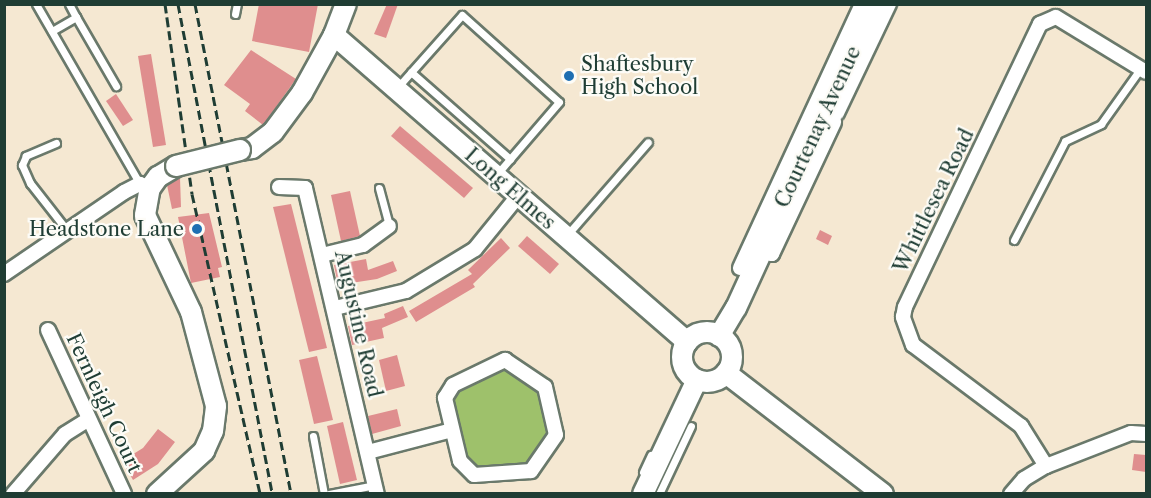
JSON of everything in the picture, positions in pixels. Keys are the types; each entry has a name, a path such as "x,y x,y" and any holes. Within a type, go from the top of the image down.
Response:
{"street":[{"path":"4,274 66,229 145,186 176,166 252,148 273,132 302,93 334,35 346,4"},
{"name":"Courtenay Avenue","path":"832,107 862,4"},
{"name":"Courtenay Avenue","path":"740,268 755,248 821,135 875,4"},
{"name":"Courtenay Avenue","path":"719,336 736,308 755,248 888,4"},
{"name":"Whittlesea Road","path":"1046,466 1021,426 913,345 903,317 904,307 1040,24 1056,17 1144,70"},
{"name":"Long Elmes","path":"334,35 687,342"},
{"path":"145,186 145,215 149,231 191,312 216,406 213,431 204,451 158,494"},
{"name":"Augustine Road","path":"279,187 305,188 376,489"},
{"path":"335,308 406,291 475,249 518,196"},
{"path":"322,255 363,245 389,226"},
{"name":"Fernleigh Court","path":"48,330 124,494"},
{"path":"702,333 719,336 731,355 726,373 712,382 697,380 683,366 687,342 702,333"},
{"path":"505,360 545,387 556,428 539,464 519,474 474,474 460,461 452,430 445,398 448,391 505,360"},
{"path":"726,373 883,494"},
{"path":"645,487 661,459 697,380"},
{"path":"14,494 64,434 89,419"},
{"path":"368,452 452,430"},
{"path":"1011,494 1024,479 1046,466 1131,433 1146,434"}],"lane":[{"path":"36,4 145,186"},
{"path":"69,4 116,86"},
{"path":"235,14 237,4"},
{"path":"396,89 462,15 559,102 495,176"},
{"path":"52,31 76,17"},
{"path":"1014,240 1065,141 1101,124 1144,70"},
{"path":"411,72 510,159"},
{"path":"565,237 648,142"},
{"path":"56,143 26,156 22,165 30,183 66,229"},
{"path":"379,188 389,226"},
{"path":"661,459 691,426"},
{"path":"313,436 327,494 376,489"}],"green space":[{"path":"503,365 540,387 552,429 528,469 466,466 450,394"}],"building":[{"path":"259,4 318,4 309,52 252,41"},
{"path":"387,4 398,4 386,38 374,34"},
{"path":"251,50 296,79 263,125 245,111 250,104 224,85"},
{"path":"151,54 166,145 153,147 138,56"},
{"path":"116,94 133,120 123,126 106,101"},
{"path":"400,126 473,188 464,198 391,136"},
{"path":"180,178 181,207 172,209 167,185"},
{"path":"350,191 360,236 341,241 331,195"},
{"path":"291,204 327,348 309,352 273,207"},
{"path":"209,213 222,267 218,268 220,277 191,283 178,217"},
{"path":"820,230 832,236 828,245 816,239"},
{"path":"527,236 559,264 550,274 518,246"},
{"path":"501,238 510,248 473,284 475,287 416,322 409,311 472,274 468,270"},
{"path":"366,259 368,270 393,261 397,271 377,279 338,285 334,265"},
{"path":"403,306 408,317 382,328 384,338 352,345 348,326 385,318 384,314"},
{"path":"397,355 405,386 386,391 379,360"},
{"path":"317,356 333,420 314,424 299,360"},
{"path":"397,409 401,426 372,434 368,416"},
{"path":"343,422 357,480 340,484 327,426"},
{"path":"158,429 175,442 158,464 133,480 122,461 143,448"},
{"path":"1134,454 1146,455 1146,472 1132,470"}],"railway":[{"path":"165,4 192,194 260,494"},
{"path":"178,4 272,494"},
{"path":"195,4 291,494"}],"place":[{"name":"Shaftesbury High School","path":"569,76"},
{"name":"Headstone Lane","path":"197,229"}]}
